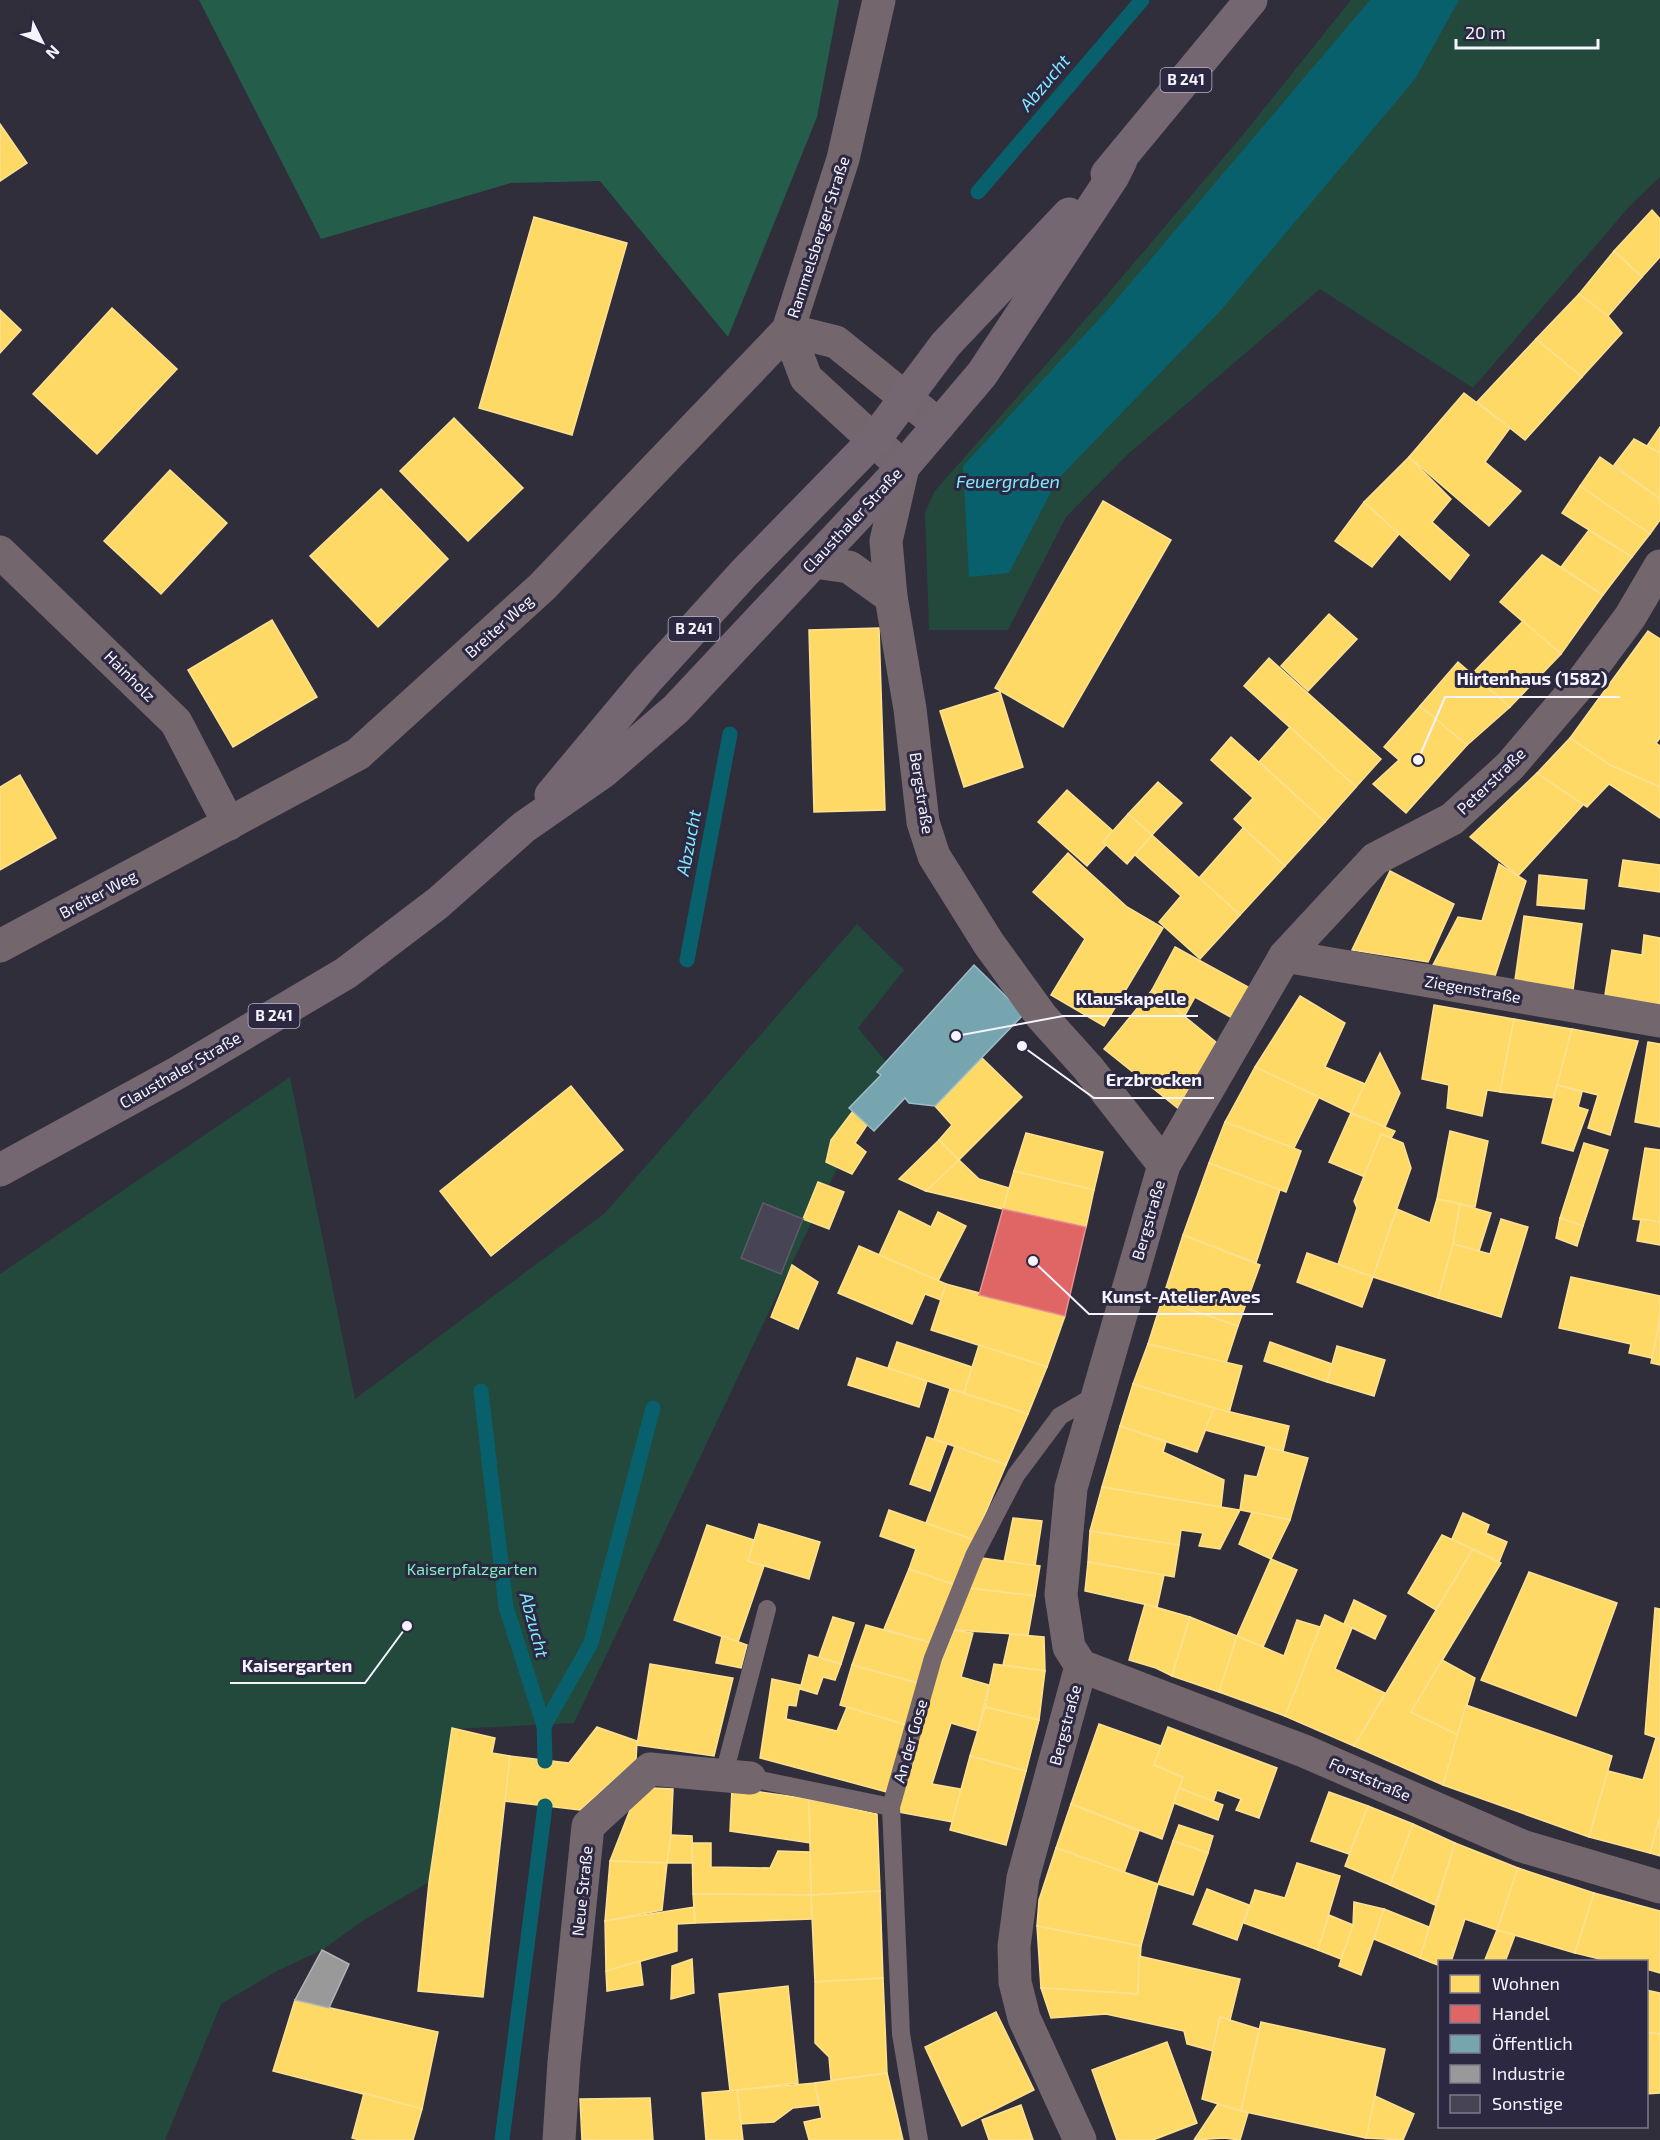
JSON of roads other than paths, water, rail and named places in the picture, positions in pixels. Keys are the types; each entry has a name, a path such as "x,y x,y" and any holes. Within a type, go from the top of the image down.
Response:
{"main road":[{"name":"Clausthaler Straße","path":"524,827 647,680 744,573 874,440 946,344 1120,160 1251,0"},
{"name":"Clausthaler Straße","path":"0,1170 177,1073 346,974 438,903 524,827 603,772 676,709 903,467 982,374 1112,178 1120,160"}],"street":[{"name":"Rammelsberger Straße","path":"879,0 843,159 788,330 836,342 939,425"},
{"path":"788,330 806,378 903,467"},
{"name":"Breiter Weg","path":"0,946 358,754 542,587 788,330"},
{"name":"Bergstraße","path":"903,467 886,541 891,597 910,709 923,822 934,856 989,944 1042,1017 1088,1068 1164,1165"},
{"name":"Hainholz","path":"0,552 176,722 229,824"},
{"path":"814,562 849,567 891,597"},
{"name":"Peterstraße","path":"1285,957 1375,859 1452,819 1510,766 1584,680 1630,617 1660,566"},
{"name":"Bergstraße","path":"1080,2140 1024,2018 1015,1982 1014,1947 1023,1878 1081,1666 1069,1647 1061,1595 1071,1488 1164,1165 1285,957"},
{"name":"Ziegenstraße","path":"1285,957 1660,1021"},
{"name":"Forststraße","path":"1081,1666 1304,1751 1522,1846 1660,1887"},
{"name":"Neue Straße","path":"559,2140 564,2062 588,1826 650,1769 737,1776"}],"lane":[{"name":"An der Gose","path":"919,2140 901,2034 891,1807 933,1658 974,1556 1016,1475 1060,1416 1098,1394"},
{"path":"737,1776 767,1609"},
{"name":"Neue Straße","path":"737,1776 891,1807"}],"water":[{"name":"Feuergraben","path":"1370,0 1459,0 1415,79 1221,310 1057,480 1009,573 969,577 963,466 1112,305"}],"waterway":[{"name":"Abzucht","path":"978,192 1142,0"},
{"name":"Abzucht","path":"687,960 730,734"},
{"name":"Abzucht","path":"481,1391 506,1607 544,1726 545,1761"},
{"path":"544,1726 591,1643 653,1408"},
{"name":"Abzucht","path":"502,2140 545,1806"}],"place":[{"name":"Hirtenhaus (1582)","path":"1418,760"},
{"name":"Klauskapelle","path":"956,1036"},
{"name":"Erzbrocken","path":"1022,1046"},
{"name":"Kunst-Atelier Aves","path":"1033,1261"},
{"name":"Kaisergarten","path":"407,1626"}],"park label":[{"name":"Kaiserpfalzgarten","path":"472,1569"}]}
